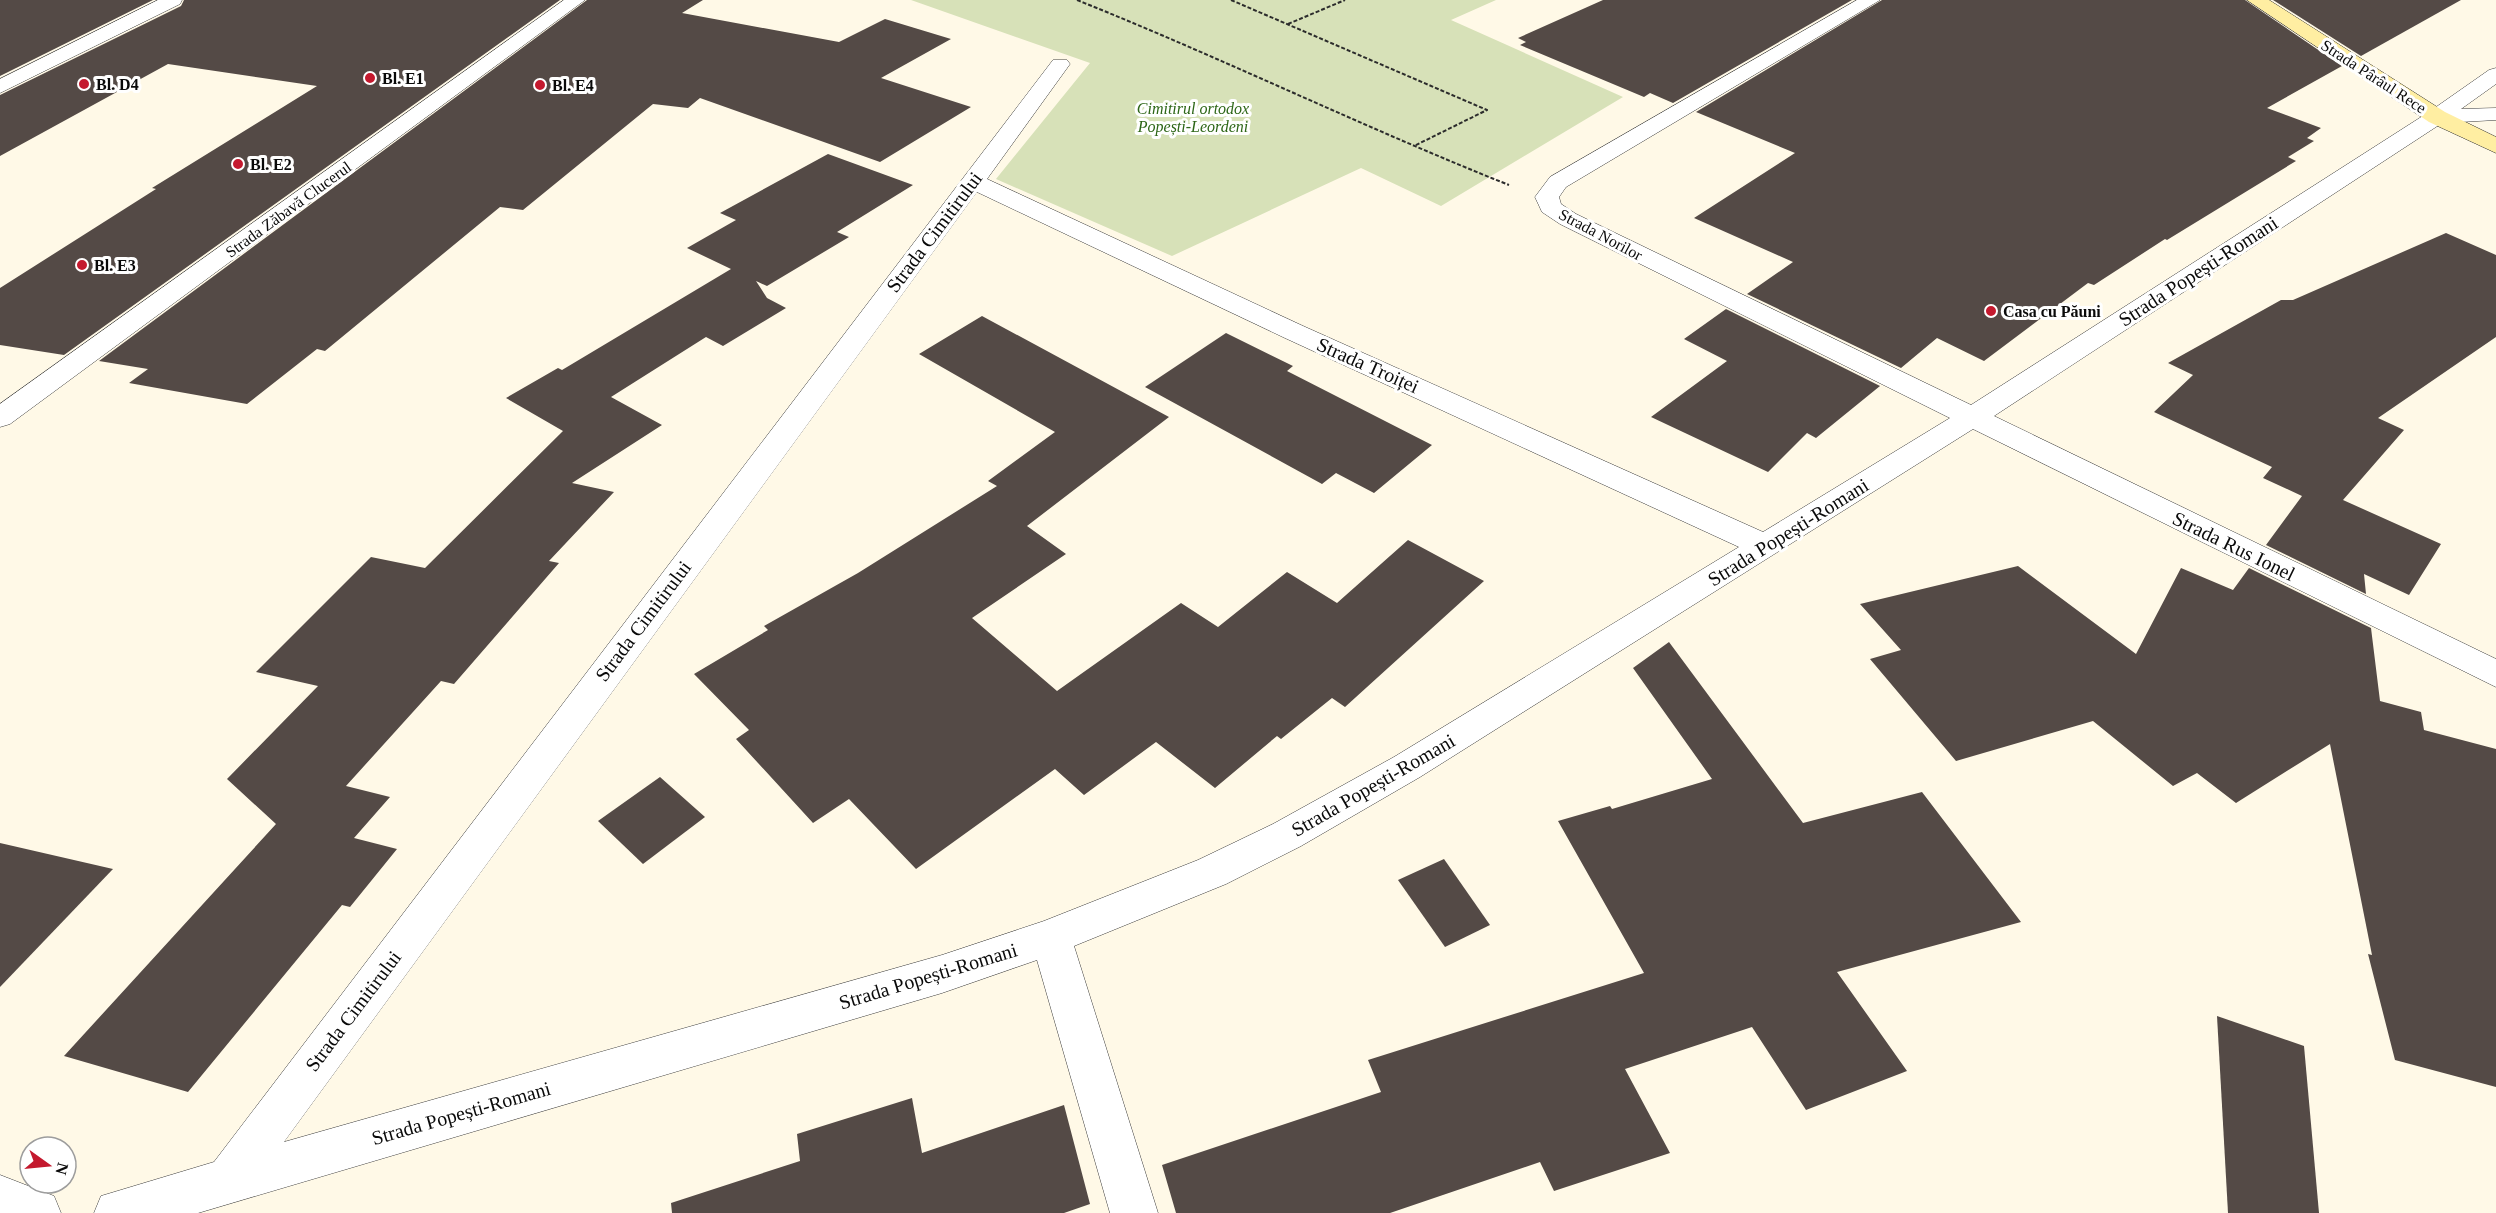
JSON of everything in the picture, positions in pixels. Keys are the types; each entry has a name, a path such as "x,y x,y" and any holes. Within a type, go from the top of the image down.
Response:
{"street":[{"path":"0,87 173,0"},
{"name":"Strada Zăbavă Clucerul","path":"0,418 576,0"},
{"name":"Strada Norilor","path":"1871,0 1558,182 1547,197 1550,207 1568,219 1971,418"},
{"name":"Strada Pârâul Rece","path":"2256,0 2437,117 2496,146"},
{"name":"Strada Cimitirului","path":"229,1180 336,1033 1060,64"},
{"name":"Strada Popești-Romani","path":"118,1213 942,974 1051,937 1212,873 1287,835 1407,768 1766,546 1971,418 2437,117 2496,74"},
{"path":"2437,117 2496,114"},
{"name":"Strada Troiței","path":"973,181 1294,332 1766,546"},
{"name":"Strada Rus Ionel","path":"1971,418 2496,674"},
{"path":"1051,937 1134,1213"},
{"path":"0,1198 37,1213"}],"path":[{"path":"1077,0 1194,47 1413,147 1487,178 1547,197"},
{"path":"1231,0 1486,110 1413,147"},
{"path":"1287,24 1346,0"}],"green space":[{"name":"Cimitirul ortodox Popești-Leordeni","path":"911,0 1496,0 1451,20 1623,97 1441,206 1361,168 1172,256 996,179 1090,63"}],"building":[{"path":"0,0 153,0 0,76"},
{"path":"184,0 560,0 64,355 0,345 0,288 156,189 152,188 317,86 168,64 0,156 0,95 181,6"},
{"path":"587,0 703,0 682,13 839,42 885,19 951,39 881,78 971,107 880,162 700,98 688,108 653,104 523,210 500,207 325,351 317,349 247,404 129,383 148,369 99,361"},
{"path":"1603,0 1852,0 1673,103 1650,93 1644,97 1520,45 1526,42 1518,38"},
{"path":"1882,0 2245,0 2342,66 2267,108 2321,128 2307,138 2314,141 2288,157 2296,161 2167,240 2165,239 2094,285 2088,283 1984,361 1937,338 1901,368 1747,294 1793,262 1694,218 1795,153 1696,112"},
{"path":"2273,0 2461,0 2361,56"},
{"path":"828,154 913,185 837,232 849,237 767,286 756,281 767,298 786,308 723,346 706,337 611,397 662,425 572,483 614,492 549,561 559,563 454,684 441,681 346,786 390,797 354,838 397,849 350,907 342,905 188,1092 64,1056 276,824 227,779 318,686 256,672 371,557 425,568 563,431 506,398 558,368 562,370 731,269 687,248 736,220 720,213"},
{"path":"2446,233 2496,255 2496,337 2378,418 2404,430 2343,500 2441,544 2409,595 2364,574 2366,594 2266,545 2302,496 2263,478 2272,467 2154,412 2193,375 2168,363 2281,300 2293,300"},
{"path":"1726,309 1880,386 1816,438 1807,433 1768,472 1651,417 1727,361 1684,339"},
{"path":"982,316 1169,417 1027,526 1066,554 972,618 1057,691 1181,603 1218,627 1287,572 1337,603 1408,540 1484,581 1345,707 1332,698 1281,739 1277,736 1215,788 1156,742 1084,795 1055,769 916,869 849,799 813,823 736,739 749,730 694,674 768,630 764,626 858,573 997,486 988,481 1055,432 919,354"},
{"path":"1226,333 1293,366 1287,371 1432,445 1374,493 1336,473 1322,484 1145,387"},
{"path":"2018,566 2136,654 2181,568 2233,590 2249,568 2371,628 2380,701 2421,712 2424,730 2496,749 2496,1087 2395,1060 2368,954 2372,955 2330,744 2236,803 2197,773 2173,786 2093,721 1956,761 1870,659 1901,650 1860,604"},
{"path":"1669,642 1803,823 1922,792 2021,922 1837,972 1907,1071 1806,1110 1752,1027 1625,1069 1670,1153 1554,1191 1540,1162 1390,1213 1176,1213 1162,1165 1381,1092 1368,1060 1644,973 1558,821 1610,806 1612,809 1712,779 1633,668"},
{"path":"660,777 705,817 643,864 598,821"},
{"path":"0,843 113,869 0,987"},
{"path":"1444,859 1490,925 1445,947 1398,880"},
{"path":"2217,1016 2304,1046 2319,1213 2228,1213"},
{"path":"912,1098 922,1153 1064,1105 1090,1204 1064,1213 672,1213 671,1203 800,1161 797,1134"}],"place":[{"name":"Bl. E1","path":"370,78"},
{"name":"Bl. D4","path":"84,84"},
{"name":"Bl. E4","path":"540,85"},
{"name":"Bl. E2","path":"238,164"},
{"name":"Bl. E3","path":"82,265"},
{"name":"Casa cu Păuni","path":"1991,311"}]}
